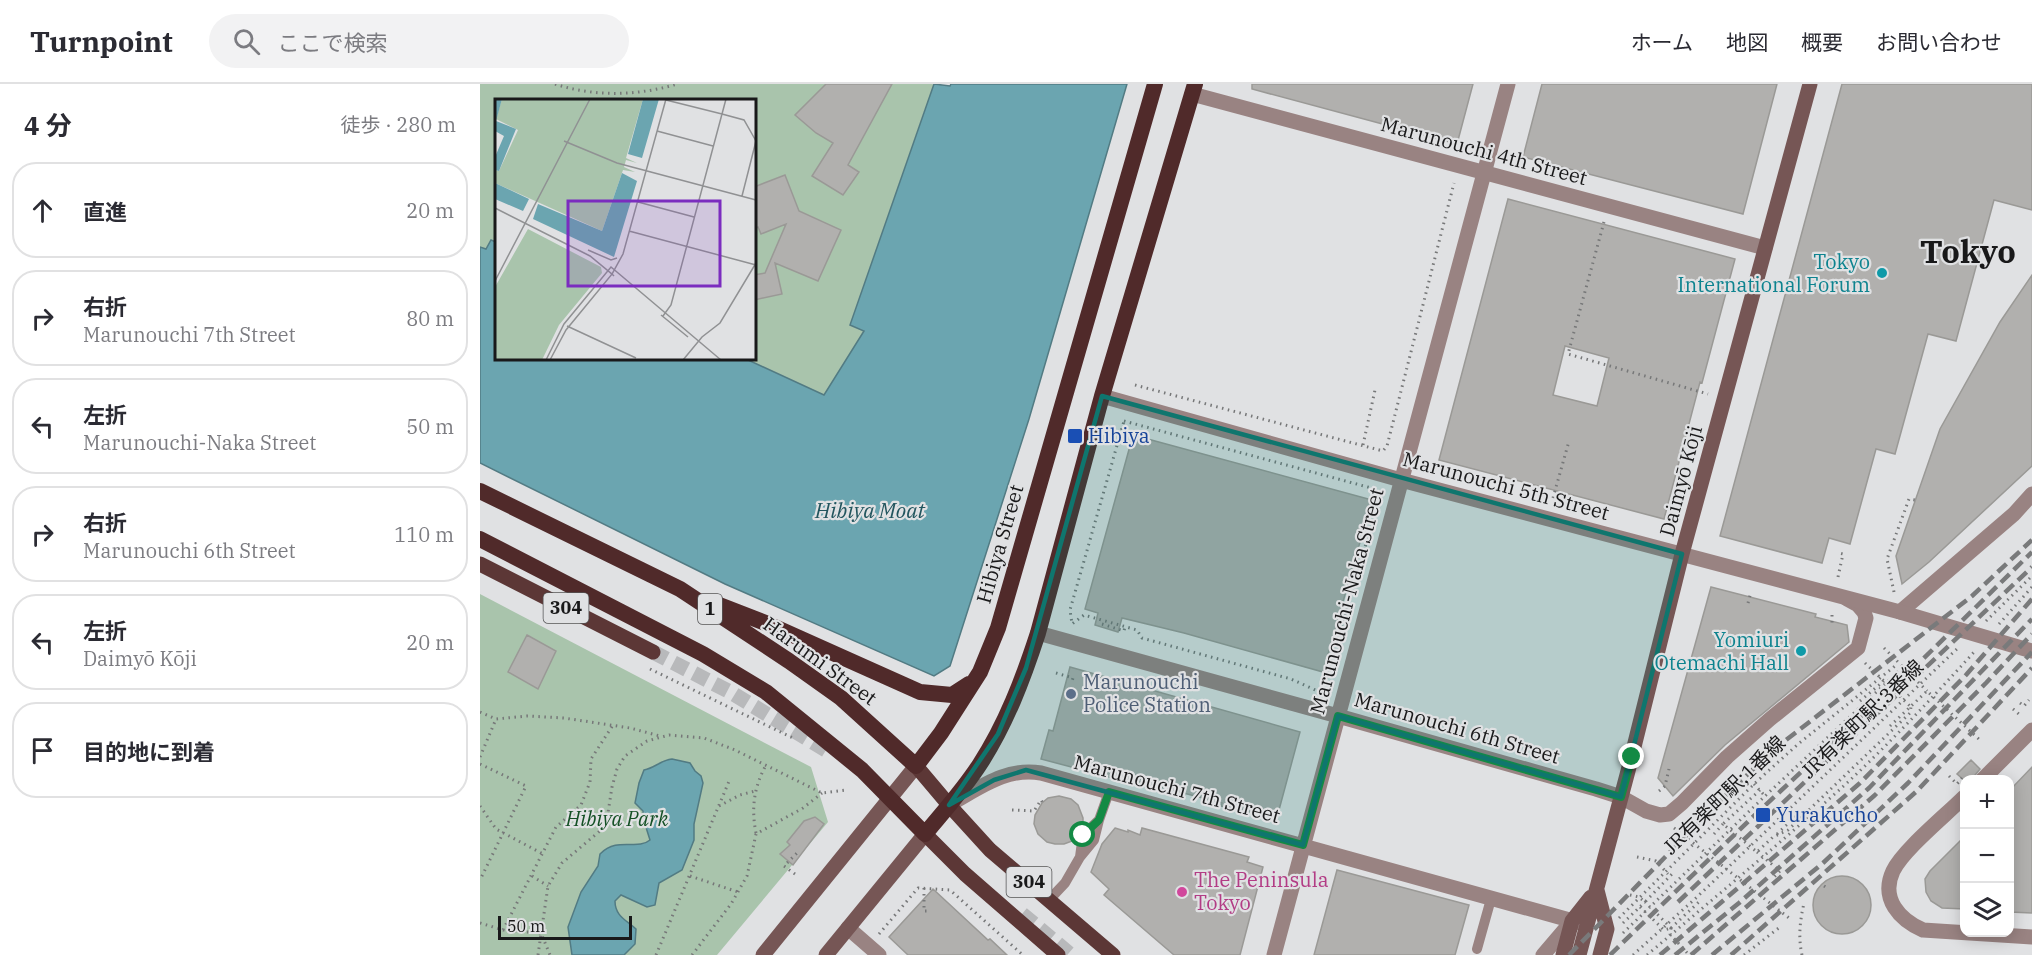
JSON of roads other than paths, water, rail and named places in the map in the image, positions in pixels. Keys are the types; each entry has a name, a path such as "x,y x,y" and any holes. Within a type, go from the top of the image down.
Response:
{"highway":[{"name":"Hibiya Street","path":"916,766 941,733 985,663 1001,616 1155,84"},
{"path":"925,834 979,766 1014,700 1038,633 1102,396 1193,89"},
{"name":"Harumi Street","path":"480,491 680,589 841,698 916,766"},
{"name":"1","path":"480,539 703,654 766,692 862,771 925,834"},
{"name":"1","path":"680,589 768,624 920,692 952,695 966,686 980,672"}],"main road":[{"name":"Daimyō Kōji","path":"1579,923 1597,890 1682,554 1810,84"},
{"name":"304","path":"480,564 652,652"},
{"name":"Hibiya Street","path":"763,955 916,766"},
{"name":"Harumi Street","path":"916,766 990,849 1113,955"},
{"name":"304","path":"925,834 965,874 1058,955"},
{"path":"826,955 925,834"},
{"path":"1597,890 1607,929 1600,955"},
{"path":"1563,955 1579,923"},
{"path":"1579,923 1579,955"}],"street":[{"name":"Marunouchi-Naka Street","path":"1274,955 1508,84"},
{"name":"Marunouchi 4th Street","path":"1193,89 1484,172 1765,248"},
{"name":"Marunouchi 5th Street","path":"1102,396 1401,480 1900,612 2032,651"},
{"path":"1900,612 1998,528 2032,494"},
{"name":"Marunouchi 6th Street","path":"1038,633 1621,797 1646,811 1660,815 1669,814 1770,719 1858,648 1866,618 1858,605 1845,598"},
{"path":"1987,775 2032,730"},
{"name":"Marunouchi 7th Street","path":"949,805 994,780 1026,770 1041,772 1579,923"},
{"path":"1960,802 1902,858 1890,881 1892,902 1899,915 1908,924 1923,930 2032,937"},
{"path":"1543,955 1579,923"},
{"path":"848,928 879,955"}],"lane":[{"path":"1049,900 1065,883 1080,857 1083,835 1099,820 1109,792"},
{"path":"1477,949 1491,899"}],"water":[{"name":"Hibiya Moat","path":"934,84 950,86 951,84 1127,84 1029,419 950,666 934,676 725,584 480,463 480,247 486,249 491,240 495,242 495,360 748,360 824,395 864,331 850,325"},
{"path":"672,759 690,763 701,776 703,783 694,824 694,840 682,870 659,883 655,905 647,907 621,895 615,901 619,914 636,929 635,944 624,955 572,955 568,927 581,892 598,866 600,854 614,846 645,843 650,840 643,811 635,803 639,783 644,770"}],"tunnel":[{"path":"653,652 732,693 829,752"},
{"path":"1022,914 1071,955"}],"railway":[{"path":"1569,955 1727,794 1777,747 1972,596 2032,540"},
{"path":"1610,955 1759,811 1923,659 2032,552"},
{"path":"1678,902 2032,567"},
{"path":"1660,955 1860,783 1966,675 2032,599"},
{"path":"1675,955 1739,903 1869,788 2032,619"},
{"path":"1691,955 1875,795 2032,634"},
{"path":"1712,955 1823,863 1908,783 2032,652"},
{"path":"1731,955 1917,791 2032,668"}],"place":[{"name":"Tokyo International Forum","path":"1882,273"},
{"name":"Hibiya","path":"1075,436"},
{"name":"Yomiuri Otemachi Hall","path":"1801,651"},
{"name":"Marunouchi Police Station","path":"1071,694"},
{"name":"Yurakucho","path":"1763,815"},
{"name":"The Peninsula Tokyo","path":"1182,892"}],"district":[{"name":"Tokyo","path":"1968,252"}],"park label":[{"name":"Hibiya Park","path":"617,819"}]}
